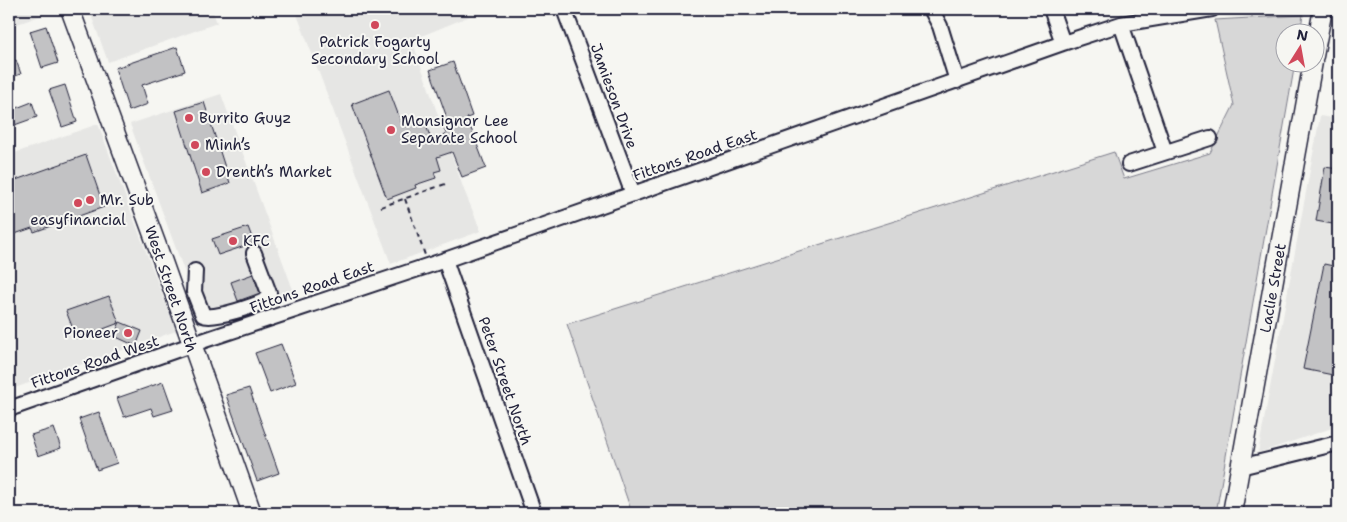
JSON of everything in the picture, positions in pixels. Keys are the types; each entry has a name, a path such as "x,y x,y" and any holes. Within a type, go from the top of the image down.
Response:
{"main road":[{"name":"West Street North","path":"70,9 163,262 252,513"},
{"path":"1321,22 1323,9"},
{"name":"Laclie Street","path":"1235,508 1240,467 1311,72"}],"street":[{"name":"Jamieson Drive","path":"564,9 633,194"},
{"path":"931,9 940,26 957,81"},
{"path":"1051,9 1063,43"},
{"name":"Fittons Road East","path":"191,345 445,260 1063,43 1121,24 1148,18 1212,9"},
{"path":"1121,24 1165,152"},
{"path":"1129,164 1210,138"},
{"path":"194,271 194,292 203,315 211,316 227,313 268,299 269,293 254,253"},
{"name":"Peter Street North","path":"445,260 534,513"},
{"name":"Fittons Road West","path":"9,409 191,345"},
{"path":"1240,467 1338,443"}],"path":[{"path":"380,207 448,183"},
{"path":"405,199 427,259"}],"shaded area":[{"path":"9,9 53,9 54,11 9,27"},
{"path":"89,9 212,9 217,23 108,62"},
{"name":"Monsignor Lee Separate School","path":"295,9 487,9 412,40 464,190 481,231 391,264"},
{"path":"1303,15 1302,22 1274,22 1274,72 1293,72 1216,513 632,513 567,324 1114,152 1124,179 1210,153 1234,105 1215,20"},
{"path":"221,94 295,295 203,322 130,124"},
{"path":"1320,116 1338,119 1338,426 1258,453"},
{"path":"98,124 176,331 9,390 9,155"}],"building":[{"path":"46,26 58,63 42,68 30,31"},
{"path":"177,47 185,71 142,85 148,104 129,111 115,68"},
{"path":"16,60 21,74 9,78 9,62"},
{"path":"453,62 472,116 467,118 486,168 462,177 452,152 437,157 441,170 434,172 436,178 415,185 416,188 387,199 352,104 389,90 403,127 424,120 431,139 446,134 440,118 446,115 430,70"},
{"path":"65,85 77,122 62,127 49,90"},
{"path":"32,102 37,117 9,127 9,111"},
{"path":"204,102 230,183 202,193 176,111"},
{"path":"86,155 104,207 34,232 32,228 9,236 9,194 14,192 10,182"},
{"path":"1325,167 1338,169 1338,225 1316,221"},
{"name":"KFC","path":"248,227 254,243 218,255 212,239"},
{"path":"1324,264 1338,267 1338,376 1303,369"},
{"path":"253,274 260,293 238,301 231,282"},
{"path":"109,296 119,323 77,339 66,311"},
{"path":"120,322 142,331 136,346 114,336"},
{"path":"281,344 296,383 270,393 255,353"},
{"path":"163,382 173,410 154,416 151,408 124,417 117,398"},
{"path":"249,388 279,473 257,481 226,395"},
{"path":"99,412 117,463 97,470 79,419"},
{"path":"54,428 61,448 38,456 31,435"}],"place":[{"name":"Patrick Fogarty Secondary School","path":"375,25"},
{"name":"Burrito Guyz","path":"189,118"},
{"name":"Monsignor Lee Separate School","path":"391,130"},
{"name":"Minh’s","path":"195,145"},
{"name":"Drenth’s Market","path":"206,172"},
{"name":"Mr. Sub","path":"90,200"},
{"name":"easyfinancial","path":"78,203"},
{"name":"KFC","path":"233,241"},
{"name":"Pioneer","path":"128,333"}]}
